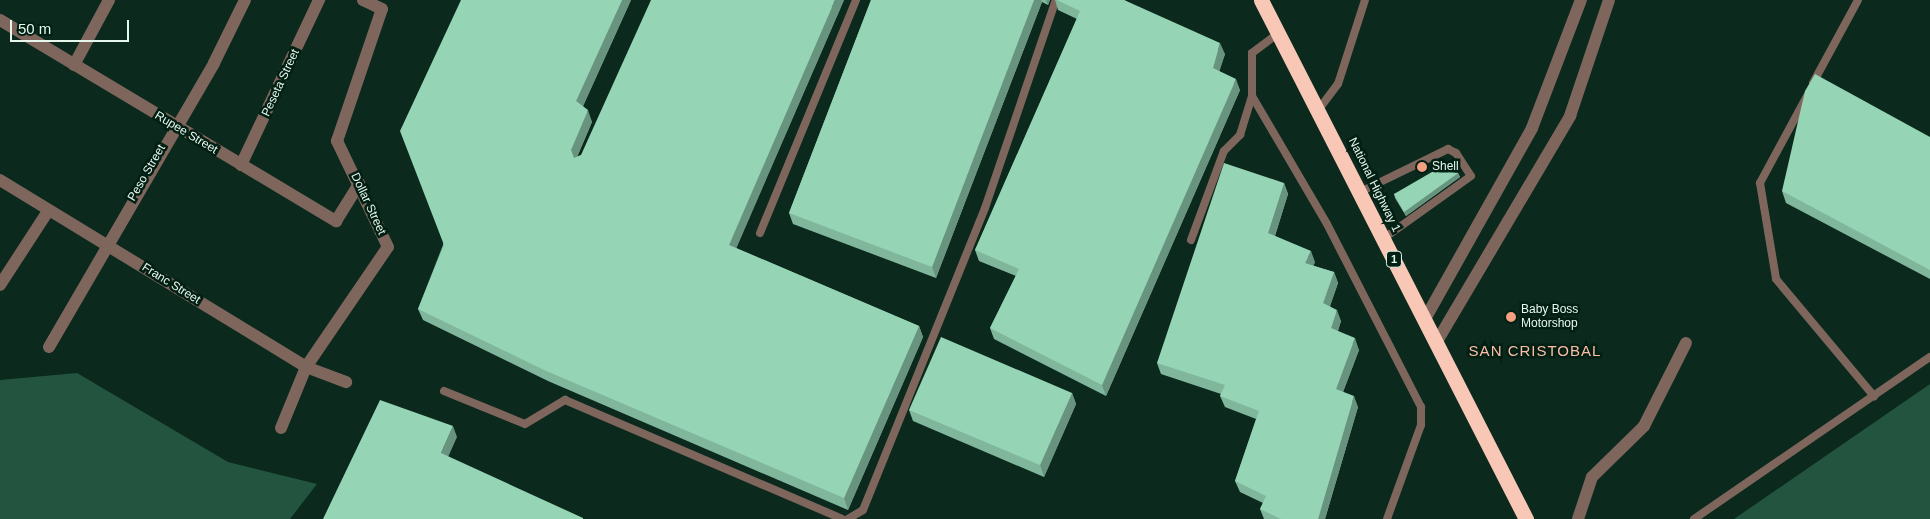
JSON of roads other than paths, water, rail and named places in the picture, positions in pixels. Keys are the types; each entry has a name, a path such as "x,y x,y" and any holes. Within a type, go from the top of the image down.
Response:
{"highway":[{"name":"National Highway 1","path":"1261,0 1362,191 1436,343 1526,519"}],"street":[{"path":"74,65 109,0"},
{"name":"Peso Street","path":"49,346 245,0"},
{"name":"Peseta Street","path":"241,165 319,0"},
{"name":"Dollar Street","path":"281,428 306,367 388,247 337,141 382,9 363,0"},
{"path":"1425,319 1532,128 1581,0"},
{"path":"1436,343 1570,116 1609,0"},
{"name":"Rupee Street","path":"0,20 336,221 359,184"},
{"name":"Franc Street","path":"0,180 306,367 346,382"},
{"path":"0,285 48,211"},
{"path":"1578,519 1592,477 1644,426 1686,343"}],"lane":[{"path":"760,233 856,0"},
{"path":"848,519 863,510 985,208 1056,0"},
{"path":"1319,109 1338,84 1365,0"},
{"path":"1858,0 1760,183 1776,279 1874,396"},
{"path":"1191,240 1224,151 1240,136 1252,96 1252,53 1279,33"},
{"path":"1252,96 1327,224 1420,407 1421,424 1387,519"},
{"path":"1362,191 1448,149 1456,152 1471,176 1384,238"},
{"path":"1694,519 1930,357"},
{"path":"444,391 525,424 565,400 842,519"}],"place":[{"name":"Shell","path":"1422,167"},
{"name":"Baby Boss Motorshop","path":"1511,317"}],"district":[{"name":"SAN CRISTOBAL","path":"1535,351"}]}
